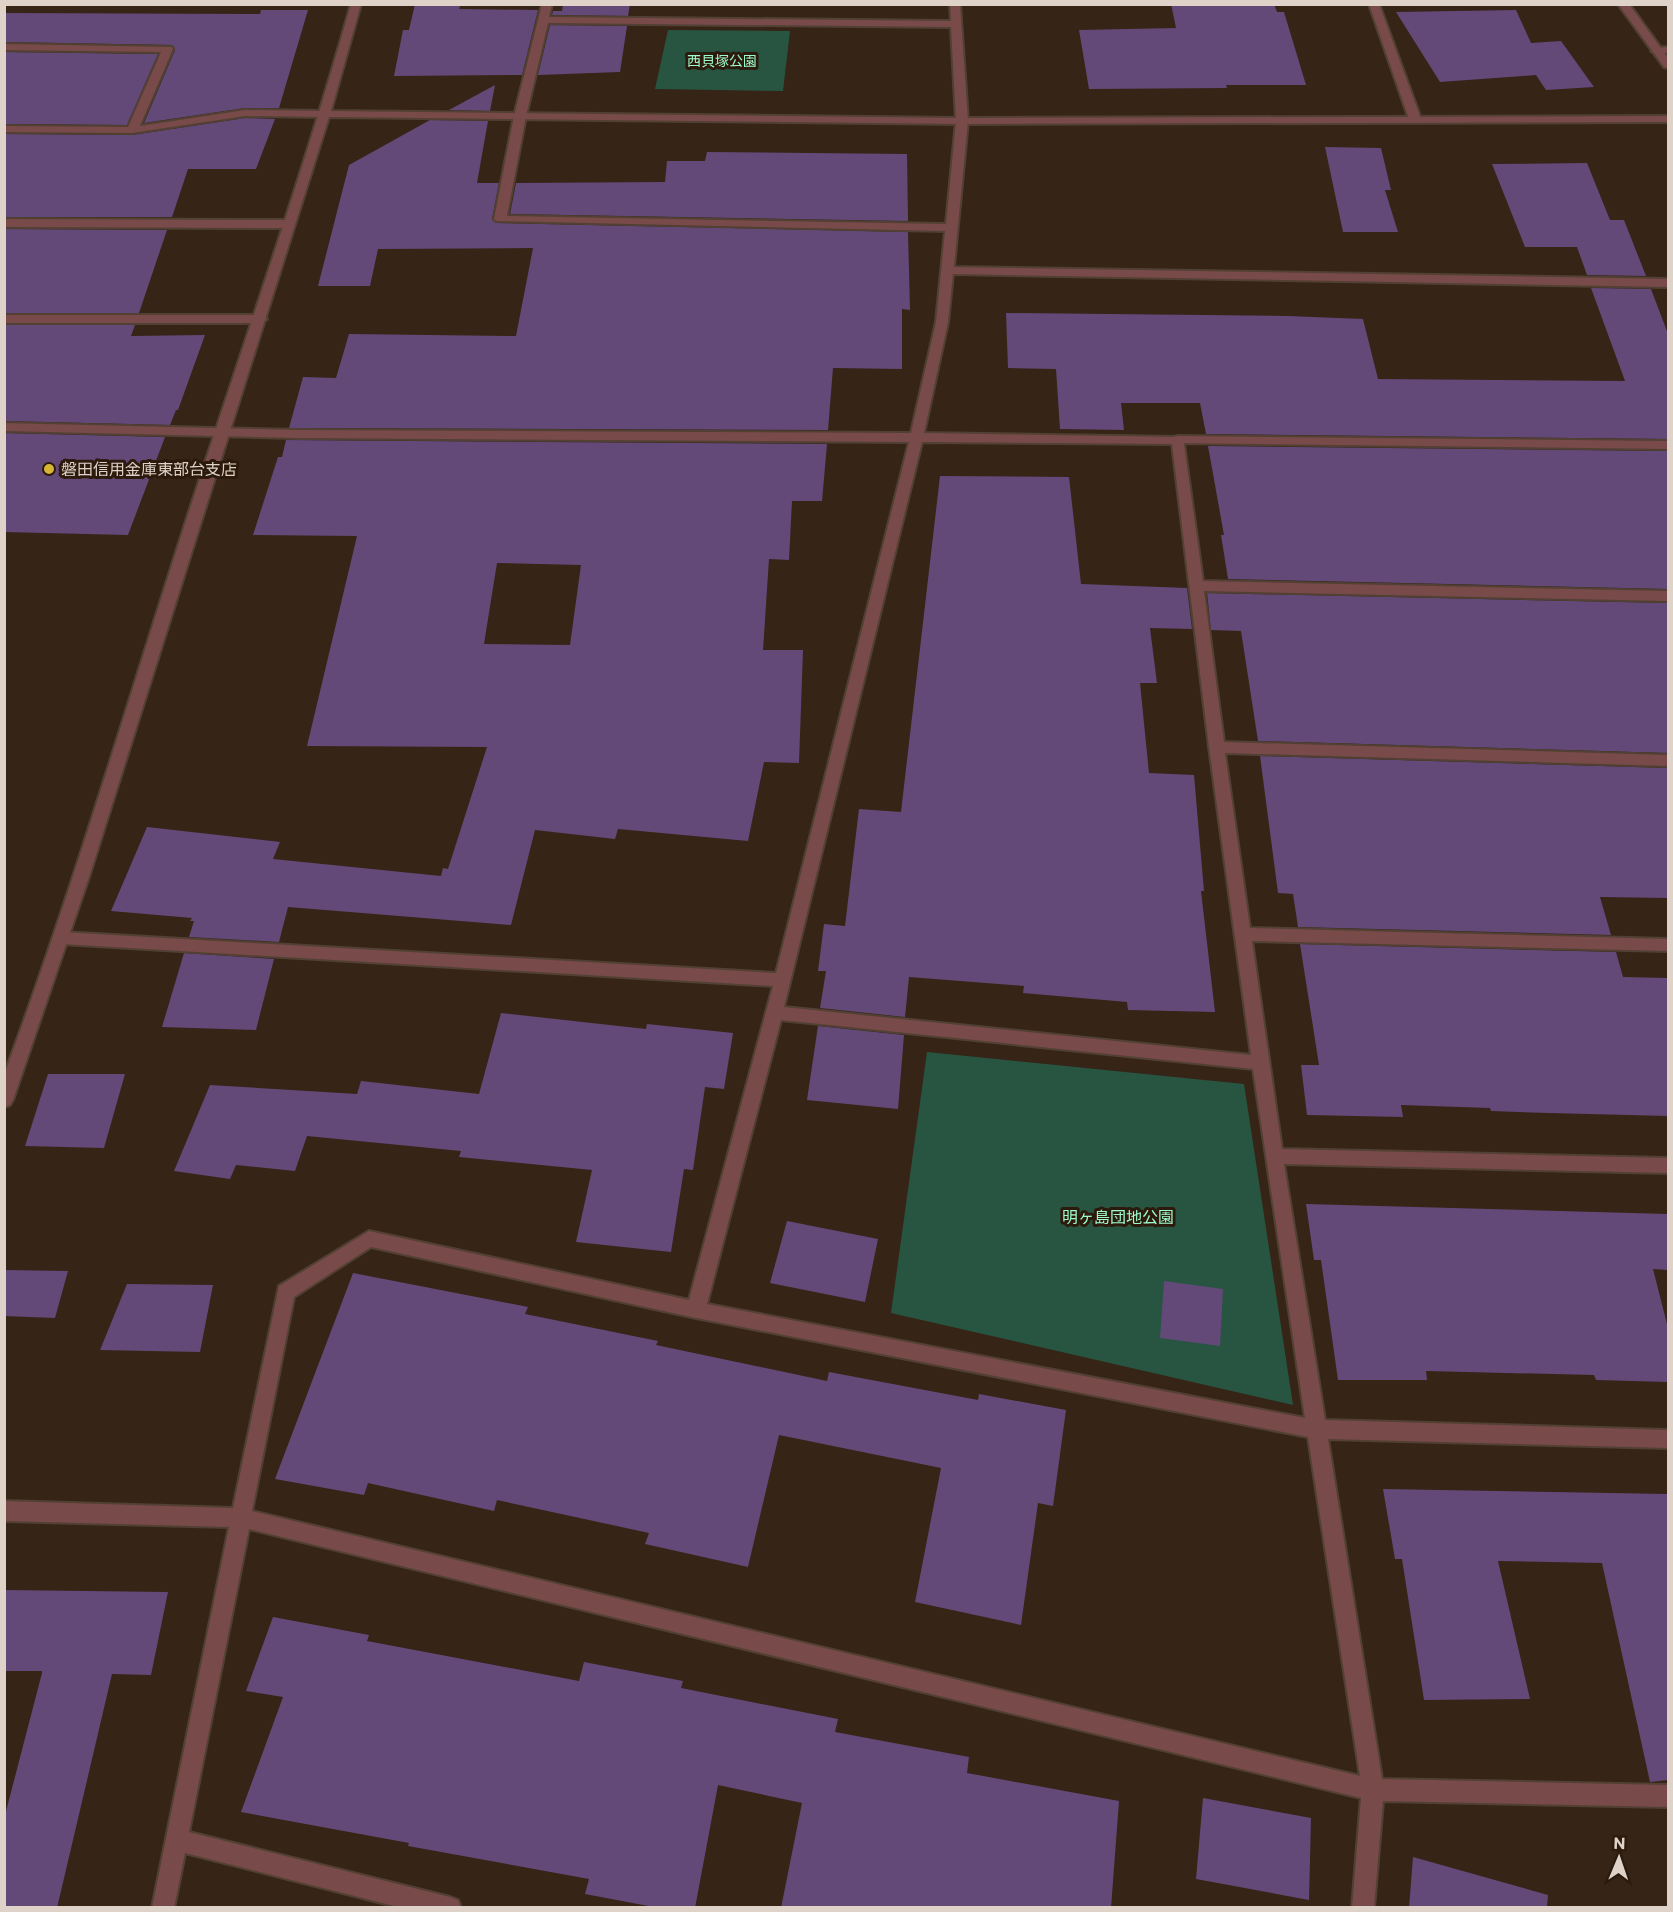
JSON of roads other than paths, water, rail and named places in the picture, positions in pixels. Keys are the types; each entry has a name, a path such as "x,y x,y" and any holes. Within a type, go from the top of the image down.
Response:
{"street":[{"path":"4,1100 62,938 221,434 261,319 289,224 327,114 356,4"},
{"path":"547,4 545,20 520,116 501,219 952,228"},
{"path":"696,1310 783,980 917,436 942,322 963,121 955,4"},
{"path":"1374,4 1415,119"},
{"path":"1623,4 1668,65"},
{"path":"545,20 955,24"},
{"path":"4,47 168,49 132,130"},
{"path":"1656,51 1668,50"},
{"path":"4,129 132,130 246,113 963,121 1668,119"},
{"path":"4,223 289,224"},
{"path":"947,270 1668,284"},
{"path":"4,319 261,319"},
{"path":"4,427 221,434 917,436 1668,445"},
{"path":"1178,440 1217,747 1274,1156 1372,1790 1363,1908"},
{"path":"1198,586 1668,596"},
{"path":"1217,747 1668,760"},
{"path":"1243,934 1668,945"},
{"path":"62,938 783,980"},
{"path":"774,1013 1261,1063"},
{"path":"1274,1156 1668,1165"},
{"path":"163,1908 286,1292 369,1239 696,1310 1315,1429 1668,1439"},
{"path":"4,1511 242,1518 1372,1790 1668,1796"},
{"path":"176,1840 450,1908"}],"place":[{"name":"磐田信用金庫東部台支店","path":"49,469"}],"park label":[{"name":"西貝塚公園","path":"722,61"},
{"name":"明ヶ島団地公園","path":"1118,1217"}]}
